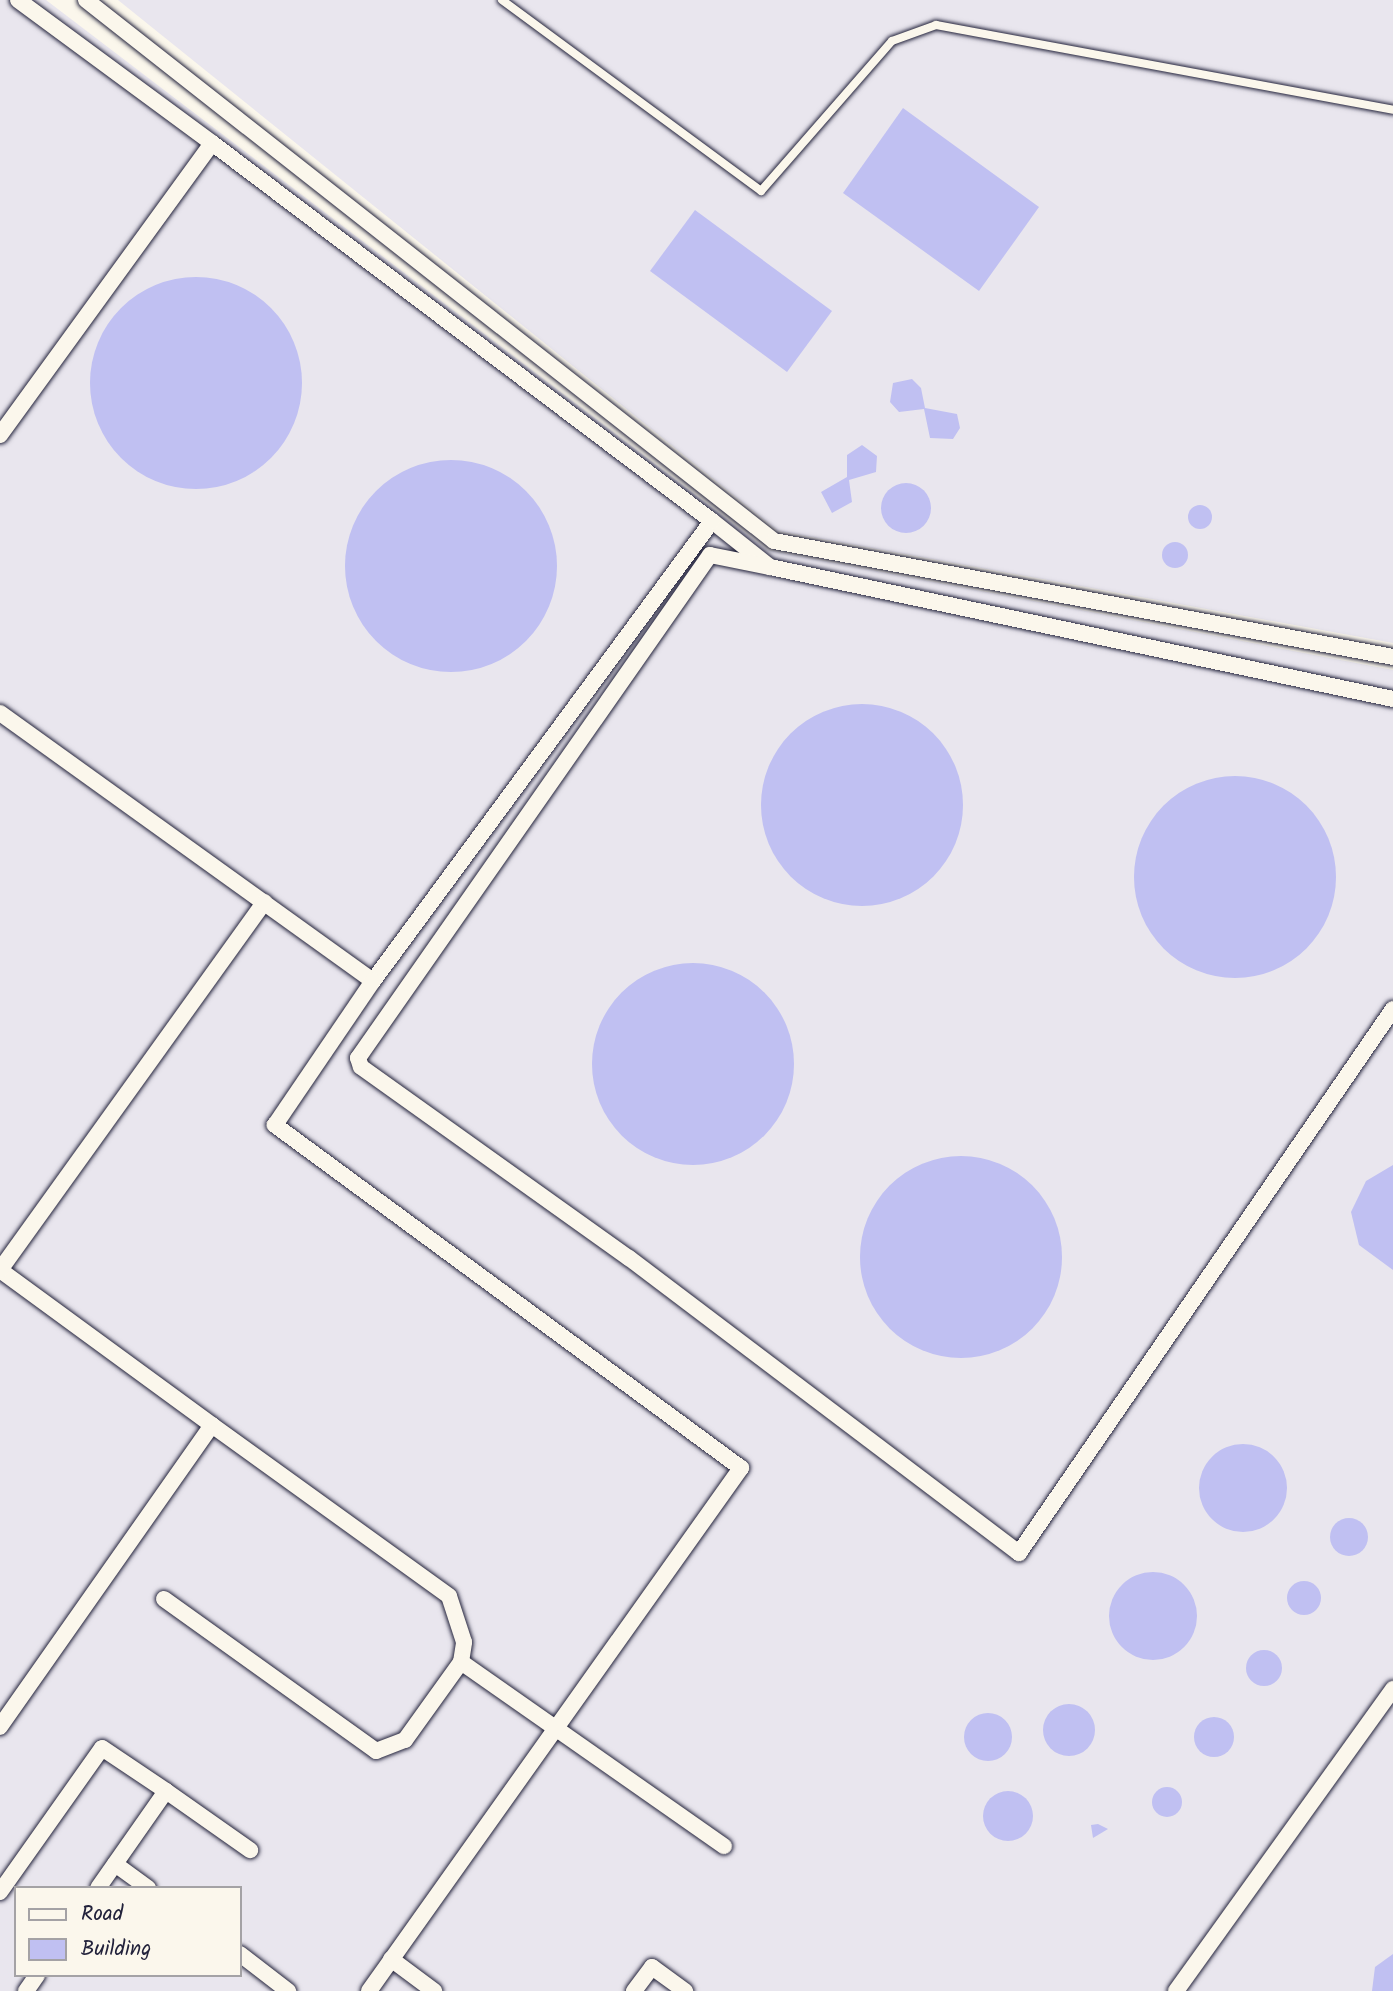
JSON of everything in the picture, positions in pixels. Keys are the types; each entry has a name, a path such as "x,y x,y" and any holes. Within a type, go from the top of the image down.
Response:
{"street":[{"path":"18,0 212,143 770,567"},
{"path":"86,0 774,541 1393,657"},
{"path":"0,435 212,143"},
{"path":"369,1991 741,1468 275,1125 373,981 712,521"},
{"path":"1393,699 710,555 358,1058 361,1067 629,1258 1019,1553 1393,1009"},
{"path":"0,713 373,981"},
{"path":"164,1599 376,1751 405,1740 461,1662 464,1642 449,1596 0,1270 264,902"},
{"path":"0,1727 212,1425"},
{"path":"461,1662 724,1846"},
{"path":"1176,1991 1393,1689"},
{"path":"0,1892 102,1748 250,1850"},
{"path":"99,1886 166,1791"},
{"path":"115,1864 145,1886"},
{"path":"242,1956 288,1991"},
{"path":"391,1959 434,1991"},
{"path":"634,1991 652,1967 685,1991"}],"lane":[{"path":"502,0 761,191 892,41 936,25 1393,110"}],"shaded area":[{"path":"0,0 46,0 768,550 1393,670 1393,1991 0,1991"},
{"path":"118,0 1393,0 1393,643 778,531"}],"building":[{"path":"903,108 1039,207 979,291 843,193"},
{"path":"695,210 832,311 787,372 650,271"},
{"path":"196,277 236,286 255,295 271,308 284,324 293,343 302,383 293,423 284,442 271,458 255,471 236,480 196,489 156,480 137,471 121,458 108,442 99,423 90,383 99,343 108,324 121,308 137,295 156,286"},
{"path":"912,379 921,388 925,408 957,414 960,428 953,439 930,438 924,409 899,412 890,402 893,383"},
{"path":"862,445 877,456 876,472 849,480 852,502 832,513 821,492 847,477 847,455"},
{"path":"451,460 472,462 491,468 526,491 549,526 555,545 555,587 549,606 526,641 491,664 472,670 451,672 430,670 411,664 376,641 353,606 347,587 345,566 347,545 353,526 376,491 411,468 430,462"},
{"path":"896,484 916,484 930,498 930,518 916,532 896,532 882,518 882,498"},
{"path":"1200,505 1211,512 1212,517 1205,528 1200,529 1189,522 1188,517 1195,506"},
{"path":"1175,542 1184,546 1188,555 1184,564 1175,568 1166,564 1162,555 1166,546"},
{"path":"862,704 901,712 918,721 933,734 946,749 955,766 963,805 955,844 946,861 933,876 918,889 901,898 862,906 823,898 806,889 791,876 778,861 769,844 761,805 769,766 778,749 791,734 806,721 823,712"},
{"path":"1235,776 1274,784 1291,793 1306,806 1319,821 1328,838 1336,877 1328,916 1319,933 1306,948 1291,961 1274,970 1235,978 1196,970 1179,961 1164,948 1151,933 1142,916 1134,877 1142,838 1151,821 1164,806 1179,793 1196,784"},
{"path":"693,963 732,971 749,980 764,993 777,1008 786,1025 794,1064 786,1103 777,1120 764,1135 749,1148 732,1157 693,1165 654,1157 637,1148 622,1135 609,1120 600,1103 592,1064 600,1025 609,1008 622,993 637,980 654,971"},
{"path":"961,1156 1000,1164 1017,1173 1032,1186 1045,1201 1054,1218 1062,1257 1054,1296 1045,1313 1032,1328 1017,1341 1000,1350 961,1358 922,1350 905,1341 890,1328 877,1313 868,1296 860,1257 868,1218 877,1201 890,1186 905,1173 922,1164"},
{"path":"1393,1165 1393,1270 1359,1245 1351,1212 1366,1181"},
{"path":"1243,1444 1260,1448 1274,1457 1283,1471 1287,1488 1283,1505 1274,1519 1260,1528 1243,1532 1226,1528 1212,1519 1203,1505 1199,1488 1203,1471 1212,1457 1226,1448"},
{"path":"1349,1518 1362,1524 1368,1537 1362,1550 1349,1556 1336,1550 1330,1537 1336,1524"},
{"path":"1153,1572 1170,1575 1184,1585 1194,1599 1197,1616 1194,1633 1184,1647 1170,1657 1153,1660 1136,1657 1122,1647 1112,1633 1109,1616 1112,1599 1122,1585 1136,1575"},
{"path":"1304,1581 1316,1586 1321,1598 1316,1610 1304,1615 1292,1610 1287,1598 1292,1586"},
{"path":"1264,1650 1277,1655 1282,1668 1277,1681 1264,1686 1251,1681 1246,1668 1251,1655"},
{"path":"1069,1704 1079,1706 1087,1712 1093,1720 1093,1740 1087,1748 1079,1754 1069,1756 1059,1754 1051,1748 1045,1740 1043,1730 1045,1720 1051,1712 1059,1706"},
{"path":"988,1713 1005,1720 1012,1737 1005,1754 988,1761 971,1754 964,1737 971,1720"},
{"path":"1214,1717 1222,1718 1228,1723 1233,1729 1233,1745 1228,1751 1222,1756 1214,1757 1206,1756 1200,1751 1195,1745 1194,1737 1195,1729 1200,1723 1206,1718"},
{"path":"1167,1787 1178,1791 1182,1802 1178,1813 1167,1817 1156,1813 1152,1802 1156,1791"},
{"path":"1008,1791 1025,1799 1033,1816 1025,1833 1008,1841 991,1833 983,1816 991,1799"},
{"path":"1098,1824 1108,1829 1093,1838 1091,1825"},
{"path":"1393,1954 1393,1991 1372,1991 1375,1967"}]}
